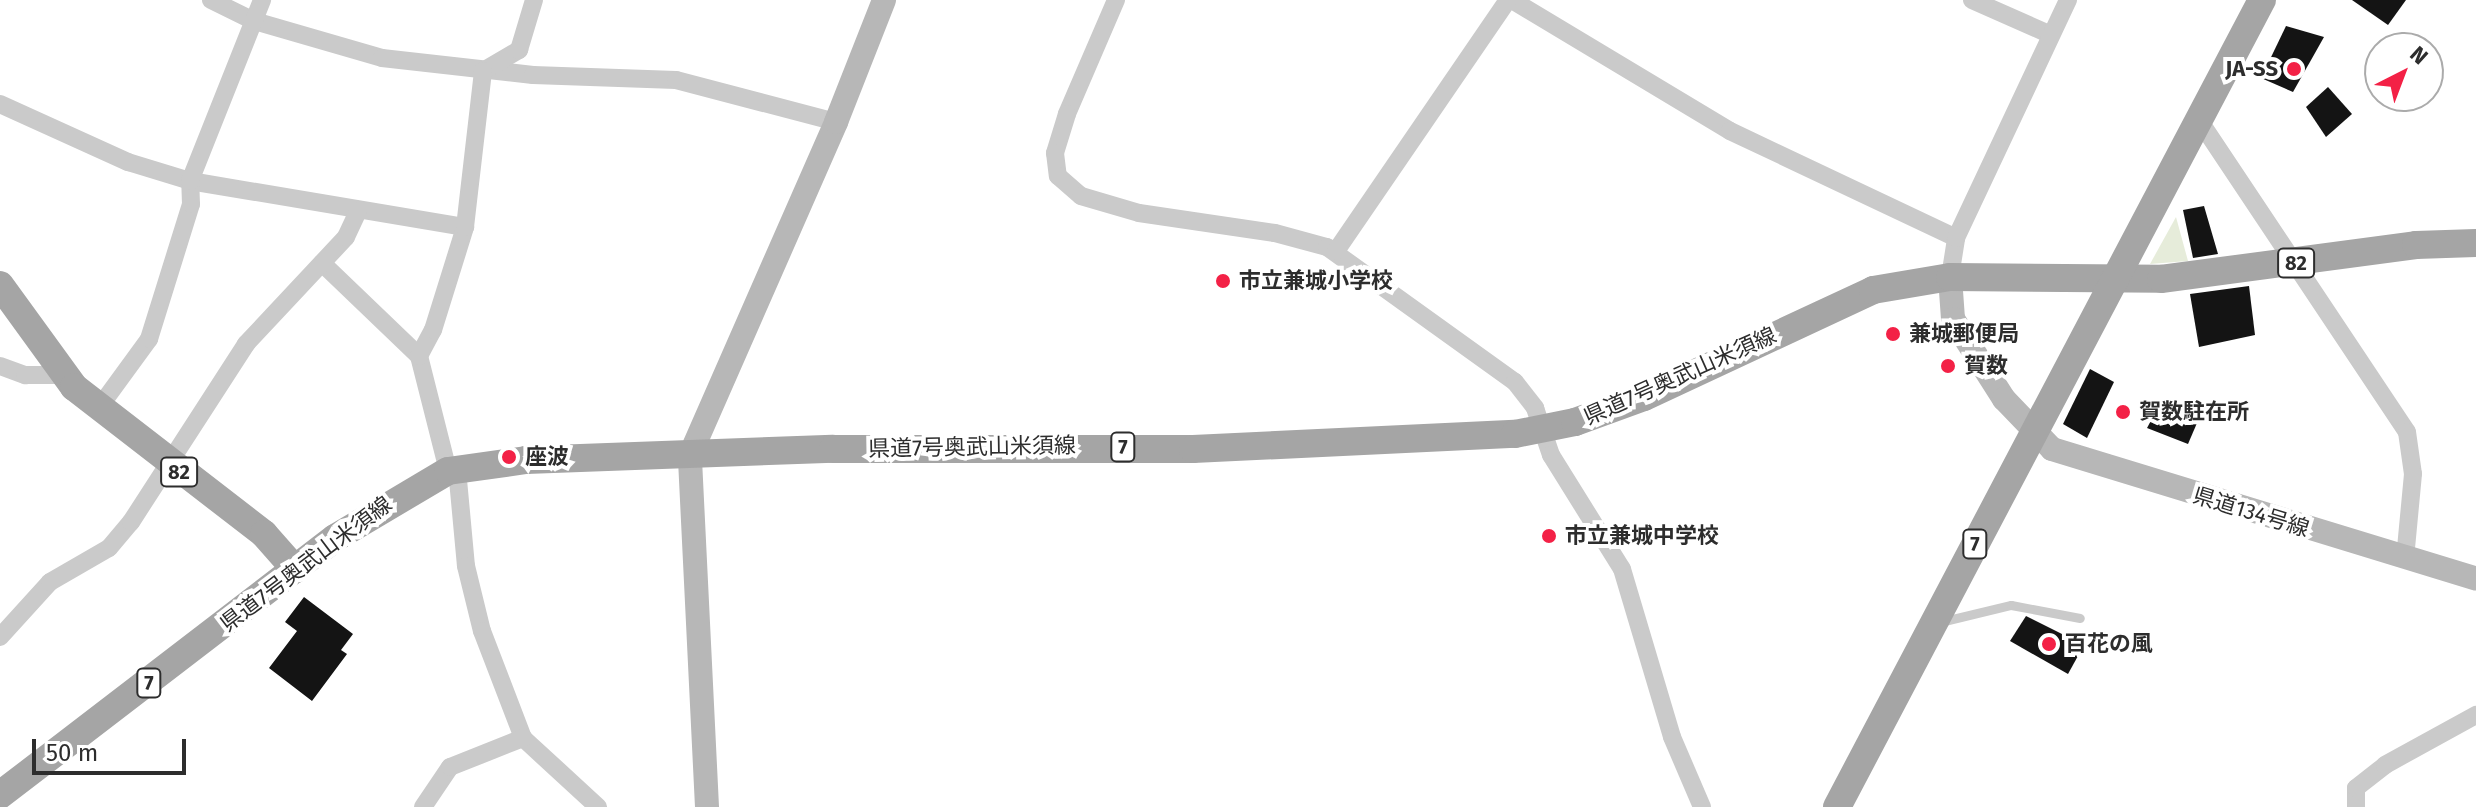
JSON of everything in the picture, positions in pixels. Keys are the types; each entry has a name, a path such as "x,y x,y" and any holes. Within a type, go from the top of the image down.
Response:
{"main road":[{"name":"7","path":"1837,807 2033,433 2201,123 2262,0"},
{"name":"82","path":"2116,282 2296,263 2416,245 2476,243"},
{"name":"県道7号奥武山米須線","path":"0,795 378,508 452,470 526,460 690,455 1306,446 1540,430 1644,397 1873,290 1950,277 2116,282"},
{"name":"82","path":"0,285 63,375 98,409 264,534 295,569"}],"street":[{"path":"211,0 254,21 382,58 483,71 676,80 836,122"},
{"path":"98,409 149,339 191,204 190,181 262,0"},
{"path":"483,71 519,50 534,0"},
{"path":"707,807 690,455 836,122 884,0"},
{"path":"1116,0 1067,114 1055,153 1058,176 1081,196 1139,213 1275,233 1336,251 1515,382 1535,408 1540,430 1622,569 1672,737 1702,807"},
{"path":"1336,251 1510,0 1730,131 1956,238"},
{"path":"1972,0 2049,34"},
{"path":"2033,433 1953,319 1950,277 1956,238 2049,34 2068,0"},
{"path":"419,356 433,330 465,227 483,71"},
{"path":"0,104 128,162 190,181 465,227"},
{"path":"2201,123 2407,432 2413,474 2405,559"},
{"path":"0,637 50,582 109,548 169,465 246,344 346,237 358,211"},
{"path":"322,263 419,356 452,470 469,579 482,631 523,738 598,807"},
{"path":"0,365 25,375 63,375"},
{"name":"県道134号線","path":"2033,433 2052,449 2083,461 2476,579"},
{"path":"2356,807 2356,788 2385,765 2476,715"},
{"path":"423,807 450,767 523,738"}],"lane":[{"path":"1933,623 2011,605 2080,618"}],"green space":[{"path":"2176,217 2188,261 2150,264"}],"building":[{"path":"2352,0 2406,0 2388,25"},
{"path":"2286,26 2324,37 2293,92 2261,78"},
{"path":"2328,87 2352,114 2326,137 2306,107"},
{"path":"2204,206 2218,254 2193,258 2183,210"},
{"path":"2249,286 2255,335 2199,347 2190,294"},
{"path":"2090,369 2114,382 2087,438 2063,424"},
{"path":"2161,402 2200,416 2188,444 2147,428"},
{"path":"304,597 353,634 341,650 347,654 312,701 269,668 297,631 285,622"},
{"path":"2026,616 2084,645 2068,674 2010,641"}],"place":[{"name":"JA-SS","path":"2294,69"},
{"name":"市立兼城小学校","path":"1223,281"},
{"name":"兼城郵便局","path":"1893,334"},
{"name":"賀数","path":"1948,366"},
{"name":"賀数駐在所","path":"2123,412"},
{"name":"座波","path":"509,457"},
{"name":"市立兼城中学校","path":"1549,536"},
{"name":"百花の風","path":"2049,644"}]}
